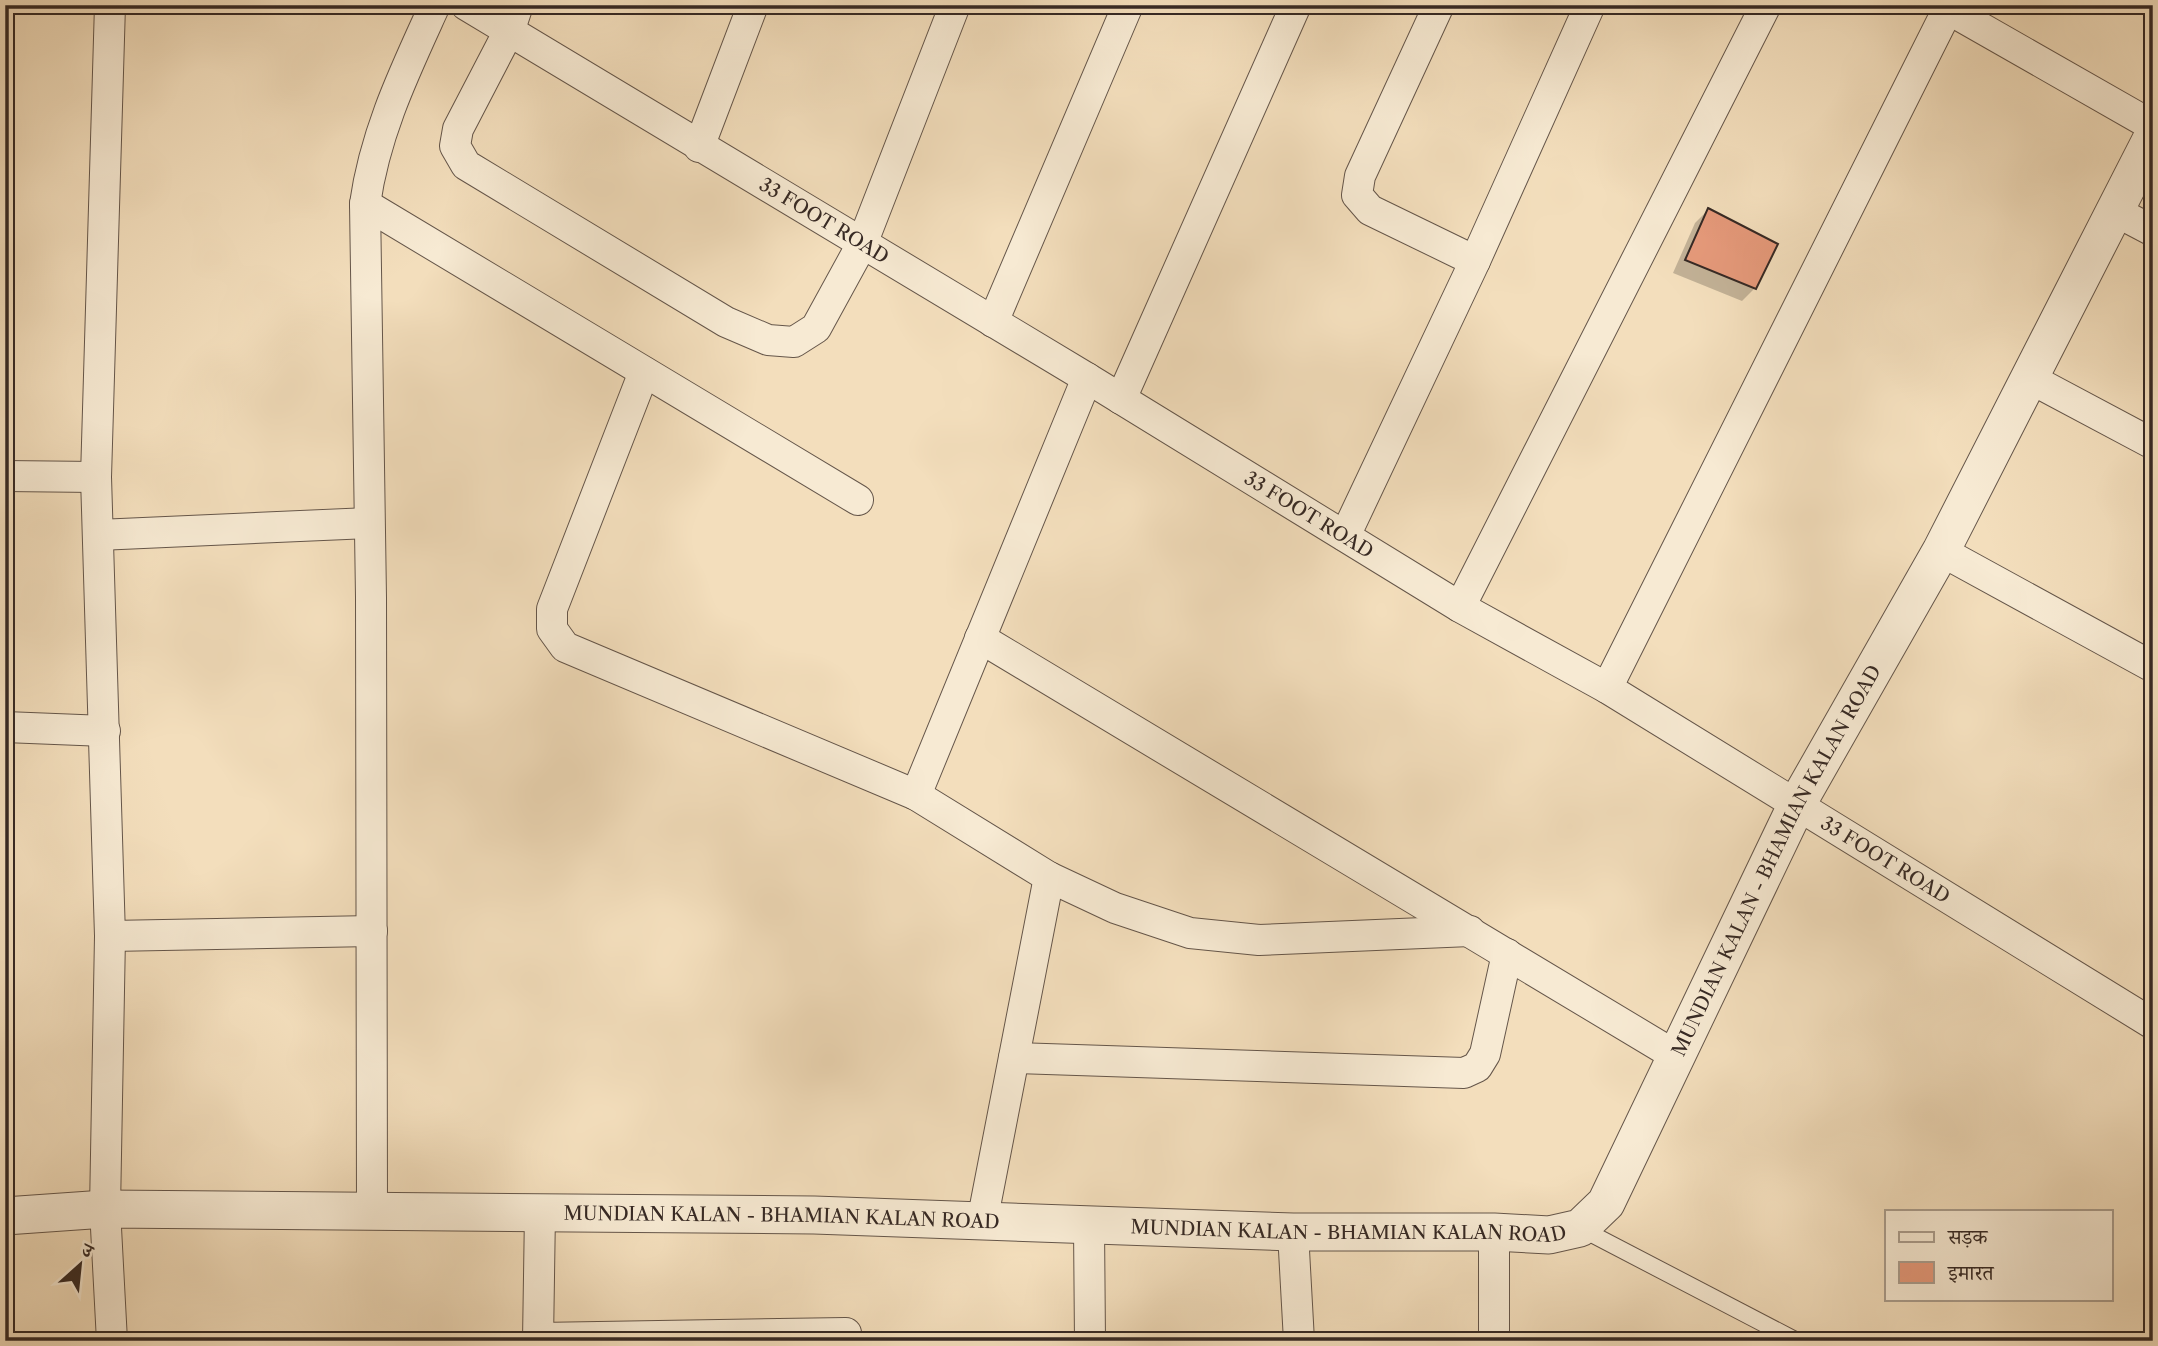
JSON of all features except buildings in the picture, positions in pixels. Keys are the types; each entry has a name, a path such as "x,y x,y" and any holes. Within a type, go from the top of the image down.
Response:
{"street":[{"path":"110,5 96,477 110,936 105,1209 112,1341"},
{"path":"372,1212 365,204 371,163 387,113 435,5"},
{"name":"33 FOOT ROAD","path":"466,5 514,17 699,146 1121,398 1460,607 1607,688 2153,1024"},
{"path":"699,146 753,5"},
{"path":"514,17 458,129 455,146 467,165 726,322 768,340 794,342 816,328 862,244 955,5"},
{"path":"993,322 1128,5"},
{"path":"1121,398 1296,5"},
{"path":"1439,5 1360,176 1357,195 1370,210 1475,261"},
{"path":"1345,536 1475,261 1590,5"},
{"path":"1460,607 1766,5"},
{"path":"1607,688 1949,7 2153,126"},
{"name":"MUNDIAN KALAN - BHAMIAN KALAN ROAD","path":"5,1216 105,1209 814,1215 1293,1232 1494,1232 1549,1235 1580,1227 1606,1203 1797,804 1941,551 2153,136"},
{"path":"365,204 858,500"},
{"path":"2115,211 2153,231"},
{"path":"644,372 552,609 552,629 565,647 916,795 1049,877 1115,908 1190,933 1259,940 1469,931"},
{"path":"916,795 1087,378"},
{"path":"2031,379 2153,444"},
{"path":"5,477 96,477"},
{"path":"98,535 369,523"},
{"path":"1941,551 2153,667"},
{"path":"980,638 1676,1056"},
{"path":"5,727 105,731"},
{"path":"982,1222 1049,877"},
{"path":"110,936 372,930"},
{"path":"1014,1058 1464,1073 1477,1067 1485,1054 1507,954"},
{"path":"540,1212 538,1339 846,1333"},
{"path":"1089,1226 1090,1341"},
{"path":"1293,1232 1299,1341"},
{"path":"1494,1232 1494,1341"}],"lane":[{"path":"1580,1227 1797,1341"}]}
